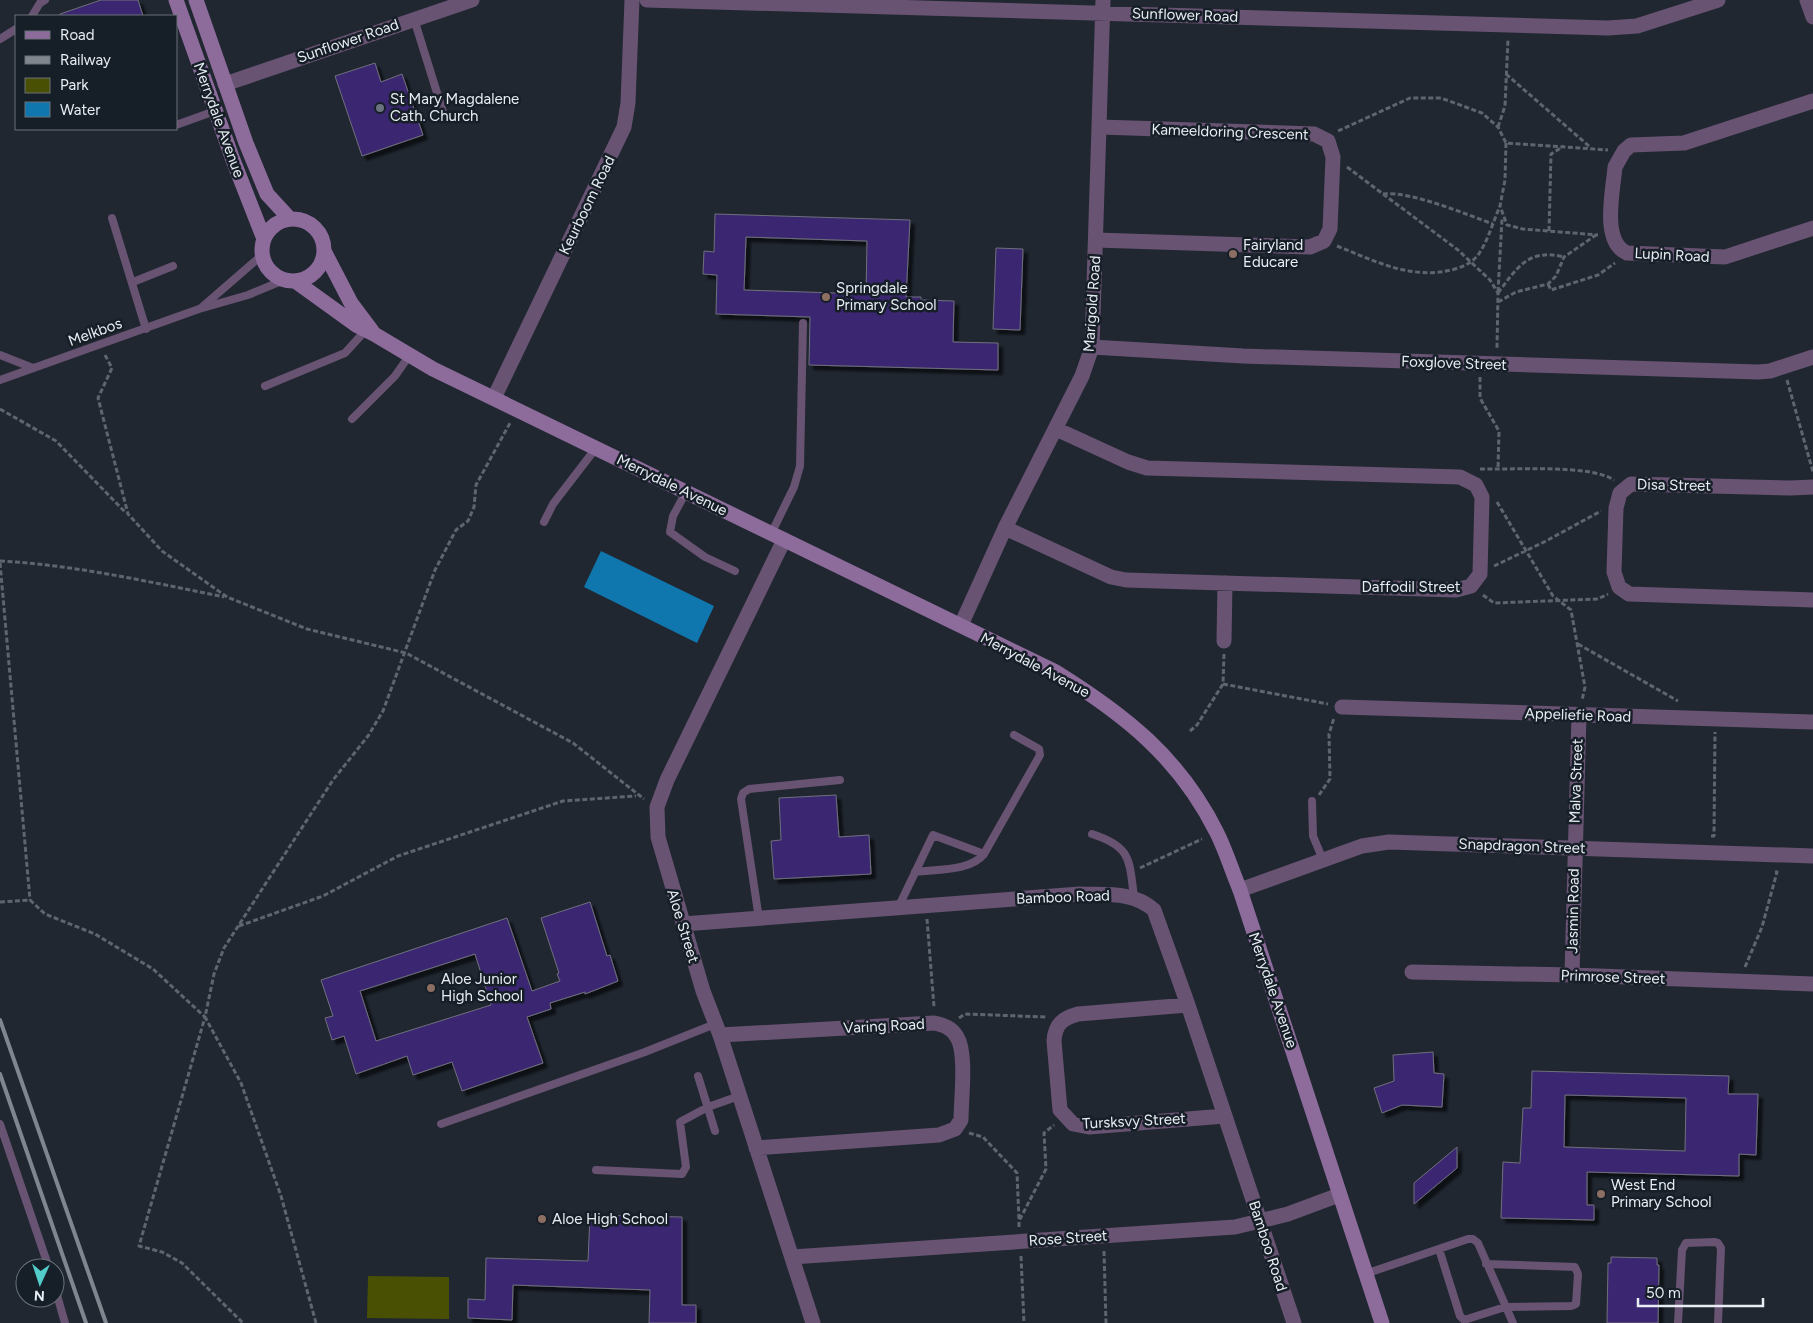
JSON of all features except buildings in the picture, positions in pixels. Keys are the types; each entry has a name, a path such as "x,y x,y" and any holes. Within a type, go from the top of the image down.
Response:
{"street":[{"name":"Merrydale Avenue","path":"176,0 215,111 264,239"},
{"name":"Merrydale Avenue","path":"196,0 225,84 267,194 290,219"},
{"name":"Sunflower Road","path":"225,84 414,18 472,0"},
{"name":"Keurboom Road","path":"494,398 624,127 628,103 632,0"},
{"name":"Sunflower Road","path":"647,0 1103,6 1508,25 1622,28 1655,22 1718,0"},
{"path":"1807,0 1813,17"},
{"name":"Marigold Road","path":"961,626 1005,528 1082,376 1092,347 1103,6"},
{"path":"1604,235 1615,167 1618,159 1631,145 1684,143 1813,101"},
{"name":"Kameeldoring Crescent","path":"1100,127 1314,134 1328,142 1334,157 1331,221 1324,241"},
{"path":"290,219 307,222 320,234 324,251 317,269 310,275 290,280 270,270 262,255 264,239 274,225 290,219"},
{"name":"Lupin Road","path":"1604,235 1627,253 1725,257 1813,228"},
{"path":"1096,240 1310,246 1324,241"},
{"name":"Merrydale Avenue","path":"324,251 343,291 370,332"},
{"name":"Merrydale Avenue","path":"290,280 409,356 1056,672 1107,704 1148,738 1184,779 1206,813 1217,834 1240,890 1382,1323"},
{"name":"Foxglove Street","path":"1092,347 1243,356 1758,372 1783,367 1813,357"},
{"path":"1056,429 1128,462 1147,468 1460,477 1476,485 1482,497"},
{"name":"Disa Street","path":"1619,587 1614,572 1616,508 1618,497 1625,487 1637,483 1813,487"},
{"name":"Daffodil Street","path":"1005,528 1111,577 1126,580 1456,590 1471,586 1477,580 1481,564 1482,497"},
{"name":"Aloe Street","path":"778,537 668,780 658,807 658,837 683,924 813,1323"},
{"path":"1224,641 1225,583"},
{"path":"1619,587 1629,594 1813,600"},
{"name":"Appeliefie Road","path":"1342,707 1813,722"},
{"name":"Malva Street","path":"1574,848 1579,715"},
{"name":"Snapdragon Street","path":"1240,890 1362,846 1389,842 1813,856"},
{"name":"Jasmin Road","path":"1572,975 1574,848"},
{"name":"Bamboo Road","path":"683,924 1080,894 1134,897 1146,903 1154,910 1188,1004 1294,1323"},
{"name":"Primrose Street","path":"1412,972 1572,975 1813,984"},
{"path":"1066,1017 1078,1014 1188,1004"},
{"name":"Tursksvy Street","path":"1066,1017 1054,1031 1054,1041 1059,1102 1064,1117 1073,1124 1089,1127 1225,1116"},
{"name":"Varing Road","path":"717,1030 940,1024 959,1038 962,1050 961,1120 955,1129"},
{"path":"756,1148 939,1135 955,1129"},
{"name":"Rose Street","path":"792,1257 1235,1227 1260,1222 1340,1195"}],"lane":[{"path":"33,15 40,3 45,0"},
{"path":"414,18 443,112"},
{"path":"0,39 15,30"},
{"path":"178,124 215,111"},
{"path":"112,218 146,329"},
{"name":"Melkbos","path":"199,309 262,255"},
{"path":"133,282 173,266"},
{"name":"Melkbos","path":"0,380 199,309 241,298 290,280"},
{"path":"778,537 800,466 803,323"},
{"path":"265,386 345,353 370,332"},
{"path":"0,355 34,368"},
{"path":"352,419 395,376 409,356"},
{"path":"544,522 553,504 596,448"},
{"path":"686,492 673,516 670,532 706,557 735,571"},
{"path":"915,872 965,866 980,860 1040,755 1039,749 1014,734"},
{"path":"759,919 741,799 743,793 748,789 840,780"},
{"path":"1312,802 1312,836 1323,860"},
{"path":"1092,834 1111,840 1123,850 1130,866 1134,897"},
{"path":"898,908 933,835 984,854"},
{"path":"441,1124 645,1052 717,1030"},
{"path":"698,1076 715,1131"},
{"path":"596,1170 682,1174 686,1166 680,1122 708,1107 739,1096"},
{"path":"0,1124 46,1258"},
{"path":"1365,1274 1468,1239 1474,1239 1478,1243 1513,1323"},
{"path":"1678,1323 1682,1250 1686,1243 1694,1242 1718,1243 1721,1248 1718,1323"},
{"path":"1439,1250 1462,1319 1467,1320 1506,1307 1574,1306 1578,1299 1578,1270 1567,1265 1486,1264"},
{"path":"61,1308 65,1323"}],"path":[{"path":"1498,127 1505,106 1508,25"},
{"path":"1506,74 1590,147"},
{"path":"1324,241 1377,264 1411,272 1448,270 1470,262 1477,256 1500,206 1505,180 1506,143 1498,127 1482,113 1441,98 1410,98 1334,133 1328,142"},
{"path":"1506,143 1607,148 1618,159"},
{"path":"1549,231 1551,154 1565,146"},
{"path":"1334,157 1458,250 1490,280 1498,293"},
{"path":"1383,194 1392,193 1413,198 1492,224"},
{"path":"1496,364 1502,217 1500,206"},
{"path":"1502,217 1507,225 1523,229 1604,235"},
{"path":"1498,302 1516,292 1548,284 1556,276 1564,257 1604,235"},
{"path":"1498,293 1522,262 1549,253 1564,257"},
{"path":"1548,284 1551,290 1598,275 1627,253"},
{"path":"101,345 112,368 98,398 128,514"},
{"path":"1480,363 1480,398 1499,431 1498,469"},
{"path":"1783,367 1813,472"},
{"path":"0,409 56,441 162,551 227,597"},
{"path":"244,1323 182,1262 162,1252 139,1246 205,1017 214,974 224,948 333,780 368,736 383,711 406,653 409,637 435,570 456,530 468,521 474,507 476,485 510,422"},
{"path":"1460,477 1476,469 1572,471 1605,474 1625,487"},
{"path":"1482,497 1497,501 1553,596 1571,610 1585,688 1579,715"},
{"path":"1481,564 1496,566 1596,512 1616,508"},
{"path":"316,1323 311,1312 281,1196 241,1084 205,1017 153,969 95,934 46,914 30,900 0,562 41,564 227,597 307,629 406,653 573,743 637,796 658,807"},
{"path":"1471,586 1494,603 1560,602 1598,599 1619,587"},
{"path":"1190,731 1197,725 1223,684 1224,641"},
{"path":"1578,644 1680,702 1681,718"},
{"path":"1223,684 1342,707 1332,721 1329,734 1330,779 1312,802"},
{"path":"1706,836 1714,836 1715,728"},
{"path":"239,926 322,896 398,856 564,801 637,796"},
{"path":"1136,870 1202,839"},
{"path":"1730,981 1745,967 1762,927 1776,872 1768,872"},
{"path":"0,902 30,900"},
{"path":"926,906 940,1024 966,1014 1066,1017"},
{"path":"1019,1221 1046,1169 1044,1133 1064,1117"},
{"path":"955,1129 983,1137 1017,1173 1024,1323"},
{"path":"1103,1236 1106,1323"}],"green space":[{"path":"368,1276 449,1277 449,1319 367,1318"}],"water":[{"path":"601,551 714,606 697,643 584,587"}],"railway":[{"path":"0,1020 106,1323"},
{"path":"0,1074 86,1323"}],"place":[{"name":"St Mary Magdalene Cath. Church","path":"380,108"},
{"name":"Fairyland Educare","path":"1233,254"},
{"name":"Springdale Primary School","path":"826,297"},
{"name":"Aloe Junior High School","path":"431,988"},
{"name":"West End Primary School","path":"1601,1194"},
{"name":"Aloe High School","path":"542,1219"}]}
